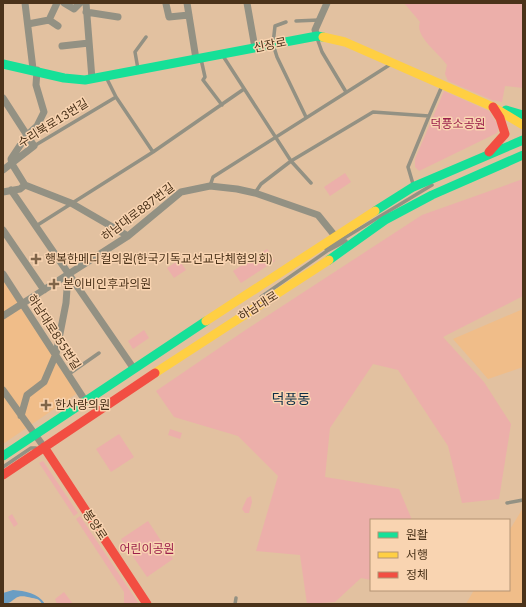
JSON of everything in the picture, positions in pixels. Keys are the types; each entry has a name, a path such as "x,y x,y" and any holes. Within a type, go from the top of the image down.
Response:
{"main road":[{"name":"신장로","path":"3,64 35,70 65,79 92,79 317,36 345,42 493,107 523,124"},
{"path":"493,107 523,115"},
{"path":"487,155 505,134 500,118 493,107"},
{"name":"하남대로","path":"3,456 36,436 269,279 413,187 523,140"},
{"name":"하남대로","path":"3,475 226,325 334,257 385,220 432,195 523,155"},
{"name":"봉양로","path":"44,447 147,604"}],"street":[{"path":"25,3 36,85 44,112 37,126 27,135 12,159 12,164 25,185 71,203 128,236"},
{"path":"49,20 57,3"},
{"path":"64,3 74,9 80,3"},
{"path":"86,3 92,79"},
{"path":"187,3 198,59"},
{"path":"247,3 255,48"},
{"path":"317,36 315,30 327,3"},
{"path":"166,4 169,17 189,15"},
{"path":"86,12 118,17"},
{"path":"28,24 49,20 58,26"},
{"path":"62,46 89,43"},
{"path":"3,98 34,146"},
{"name":"수리북로13번길","path":"3,170 34,146"},
{"path":"3,192 20,189 25,185"},
{"name":"하남대로887번길","path":"3,316 128,236 181,192 210,186 255,193 318,215 335,236"},
{"path":"11,190 134,370"},
{"path":"3,230 44,290"},
{"name":"하남대로855번길","path":"3,274 86,402"},
{"path":"21,416 27,395 44,382 56,354 66,303 68,275"},
{"path":"3,390 44,447"}],"lane":[{"path":"296,21 319,20"},
{"path":"286,22 275,26 273,44 277,57 306,117"},
{"path":"317,36 322,52 346,92"},
{"path":"138,70 135,52 146,37"},
{"path":"222,55 291,161 311,183"},
{"path":"198,59 205,78 203,80 222,105"},
{"path":"210,186 213,177 392,63"},
{"path":"106,76 116,97 153,152"},
{"path":"413,187 408,167 442,85"},
{"path":"35,226 153,152 244,89"},
{"name":"수리북로13번길","path":"34,146 116,97"},
{"path":"255,193 261,184 291,161 373,112 429,116"},
{"path":"269,279 337,243 462,166"},
{"path":"69,374 99,353"},
{"path":"3,460 18,447"},
{"path":"3,467 31,448 44,447"},
{"path":"507,503 523,500"},
{"path":"235,604 236,598"}],"shaded area":[{"path":"3,276 79,392 3,444"},
{"path":"523,309 523,367 488,379 453,339"},
{"path":"523,508 523,604 466,604 473,591 510,591 510,529"}],"green space":[{"path":"404,3 523,3 523,88 505,86 502,102 492,100 448,81 445,74 447,65 424,39 419,27 420,22"},
{"name":"덕풍소공원","path":"444,91 489,111 499,127 497,133 419,171 415,167 415,159"},
{"path":"345,173 351,182 330,196 324,187"},
{"path":"523,179 523,296 443,337 484,382 511,424 499,499 462,503 448,446 398,370 373,364 330,428 325,477 399,489 412,519 370,519 370,580 361,578 335,602 307,604 300,555 256,551 278,476 238,436 174,417 156,391 247,329 422,215"},
{"path":"267,249 275,261 241,283 233,271"},
{"path":"179,260 186,270 174,278 167,268"},
{"path":"144,330 149,338 133,349 128,341"},
{"path":"170,429 182,433 180,439 168,435"},
{"path":"119,434 134,457 111,472 96,449"},
{"path":"43,461 78,513 74,516 39,463"},
{"path":"251,496 252,502 249,513 245,513 242,509 247,498"},
{"path":"12,514 18,524 14,527 8,517"},
{"path":"80,516 139,604 124,604 124,592 76,519"},
{"name":"어린이공원","path":"148,521 173,559 147,577 121,539"},
{"path":"64,592 73,604 57,604 55,599"}],"water":[{"path":"13,590 35,595 45,604 42,604 37,599 21,596 11,602 3,604 3,593"}],"traffic: fast":[{"path":"3,64 64,78 85,80 317,36 323,37"},
{"path":"506,110 523,115"},
{"path":"375,211 413,187 523,140"},
{"path":"329,260 385,220 432,195 523,155"},
{"path":"3,456 206,321"}],"traffic: slow":[{"path":"323,37 345,42 493,107 523,125"},
{"path":"206,321 375,211"},
{"path":"155,373 329,260"}],"traffic: jam":[{"path":"489,152 505,134 500,118 493,107"},
{"path":"3,475 155,373"},
{"path":"44,447 147,604"}],"place":[{"name":"행복한메디컬의원(한국기독교선교단체협의회)","path":"36,259"},
{"name":"본이비인후과의원","path":"54,284"},
{"name":"한사랑의원","path":"46,405"}],"district":[{"name":"덕풍동","path":"291,399"}]}
